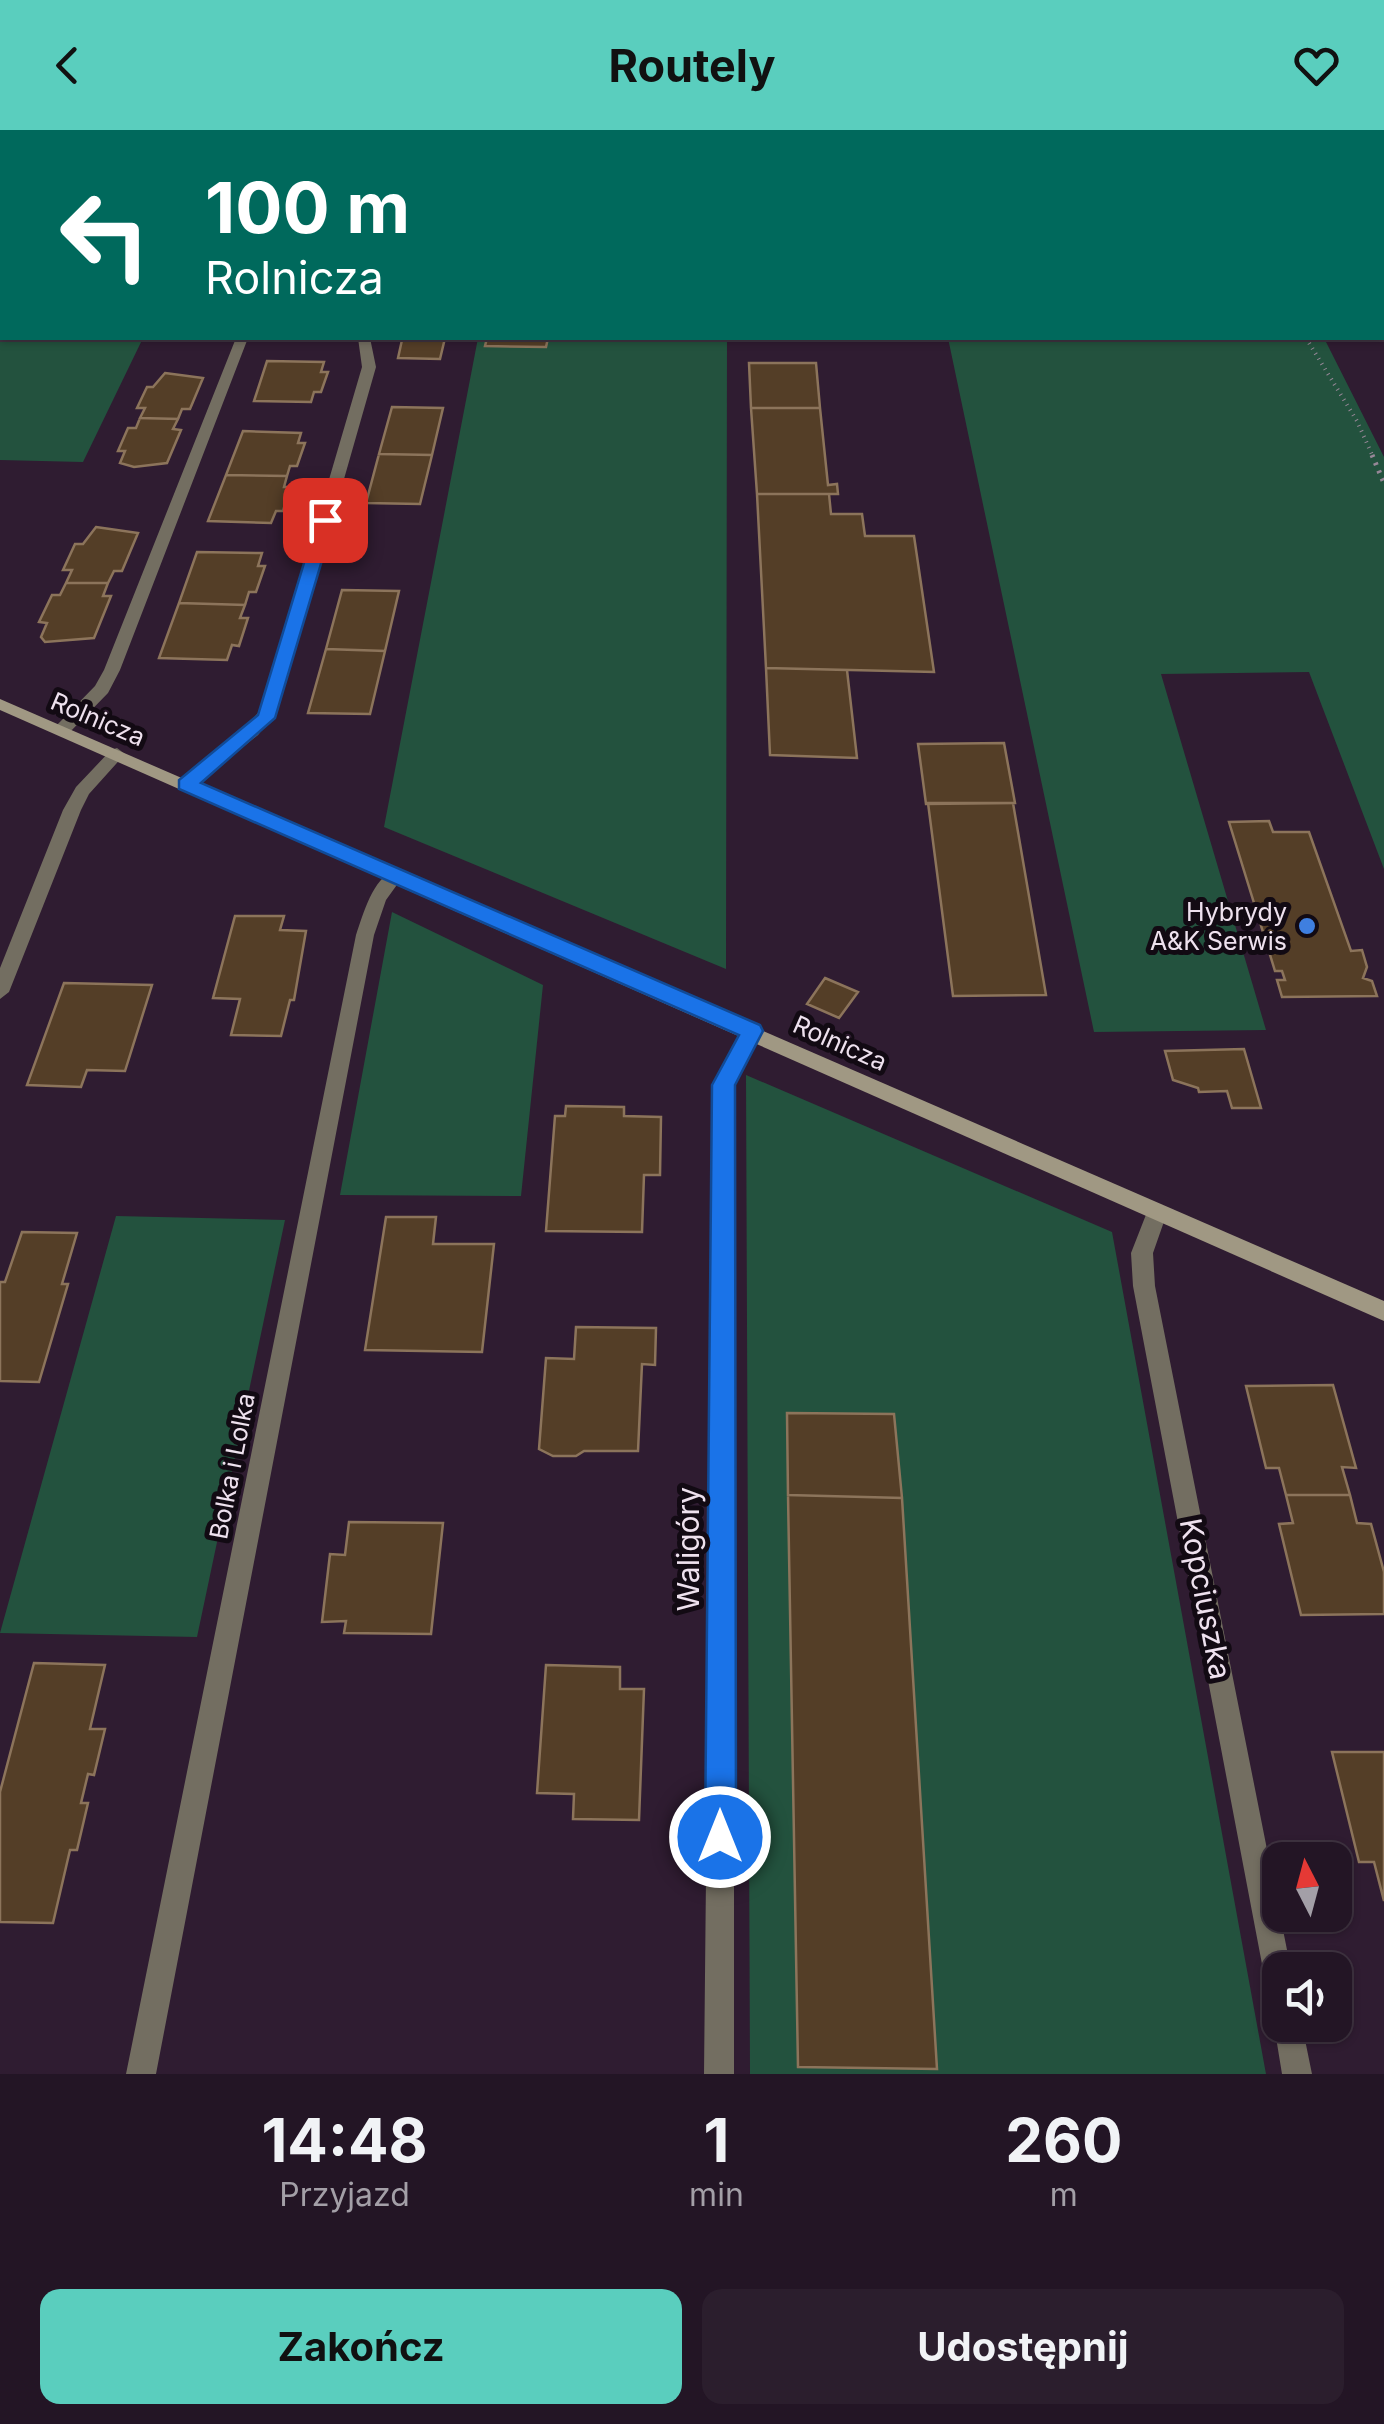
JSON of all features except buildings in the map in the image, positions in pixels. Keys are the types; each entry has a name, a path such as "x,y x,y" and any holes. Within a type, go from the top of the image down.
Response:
{"street":[{"path":"62,730 102,688 112,670 241,340"},
{"path":"186,784 252,731 270,710 370,367 364,340"},
{"name":"Rolnicza","path":"0,704 1384,1311"},
{"path":"0,992 72,810 82,791 117,754"},
{"name":"Bolka i Lolka","path":"141,2074 365,935 378,898 394,875"},
{"name":"Waligóry","path":"719,2074 724,1085 752,1031"},
{"name":"Kopciuszka","path":"1156,1213 1142,1253 1144,1286 1274,1952"},
{"path":"1291,2042 1297,2074"}],"path":[{"path":"1307,340 1357,421 1384,483"}],"green space":[{"path":"0,340 142,340 83,462 0,460"},
{"path":"478,340 727,340 726,969 384,827"},
{"path":"948,340 1325,340 1384,457 1384,869 1309,672 1161,674 1266,1030 1094,1032"},
{"path":"392,912 543,985 521,1196 340,1195"},
{"path":"746,1075 1112,1232 1266,2074 750,2074"},
{"path":"116,1216 285,1220 197,1637 0,1633"}],"place":[{"name":"Hybrydy A&K Serwis","path":"1307,926"}],"route":[{"path":"325,520 266,718 186,784 752,1031 724,1085 720,1837"}]}
